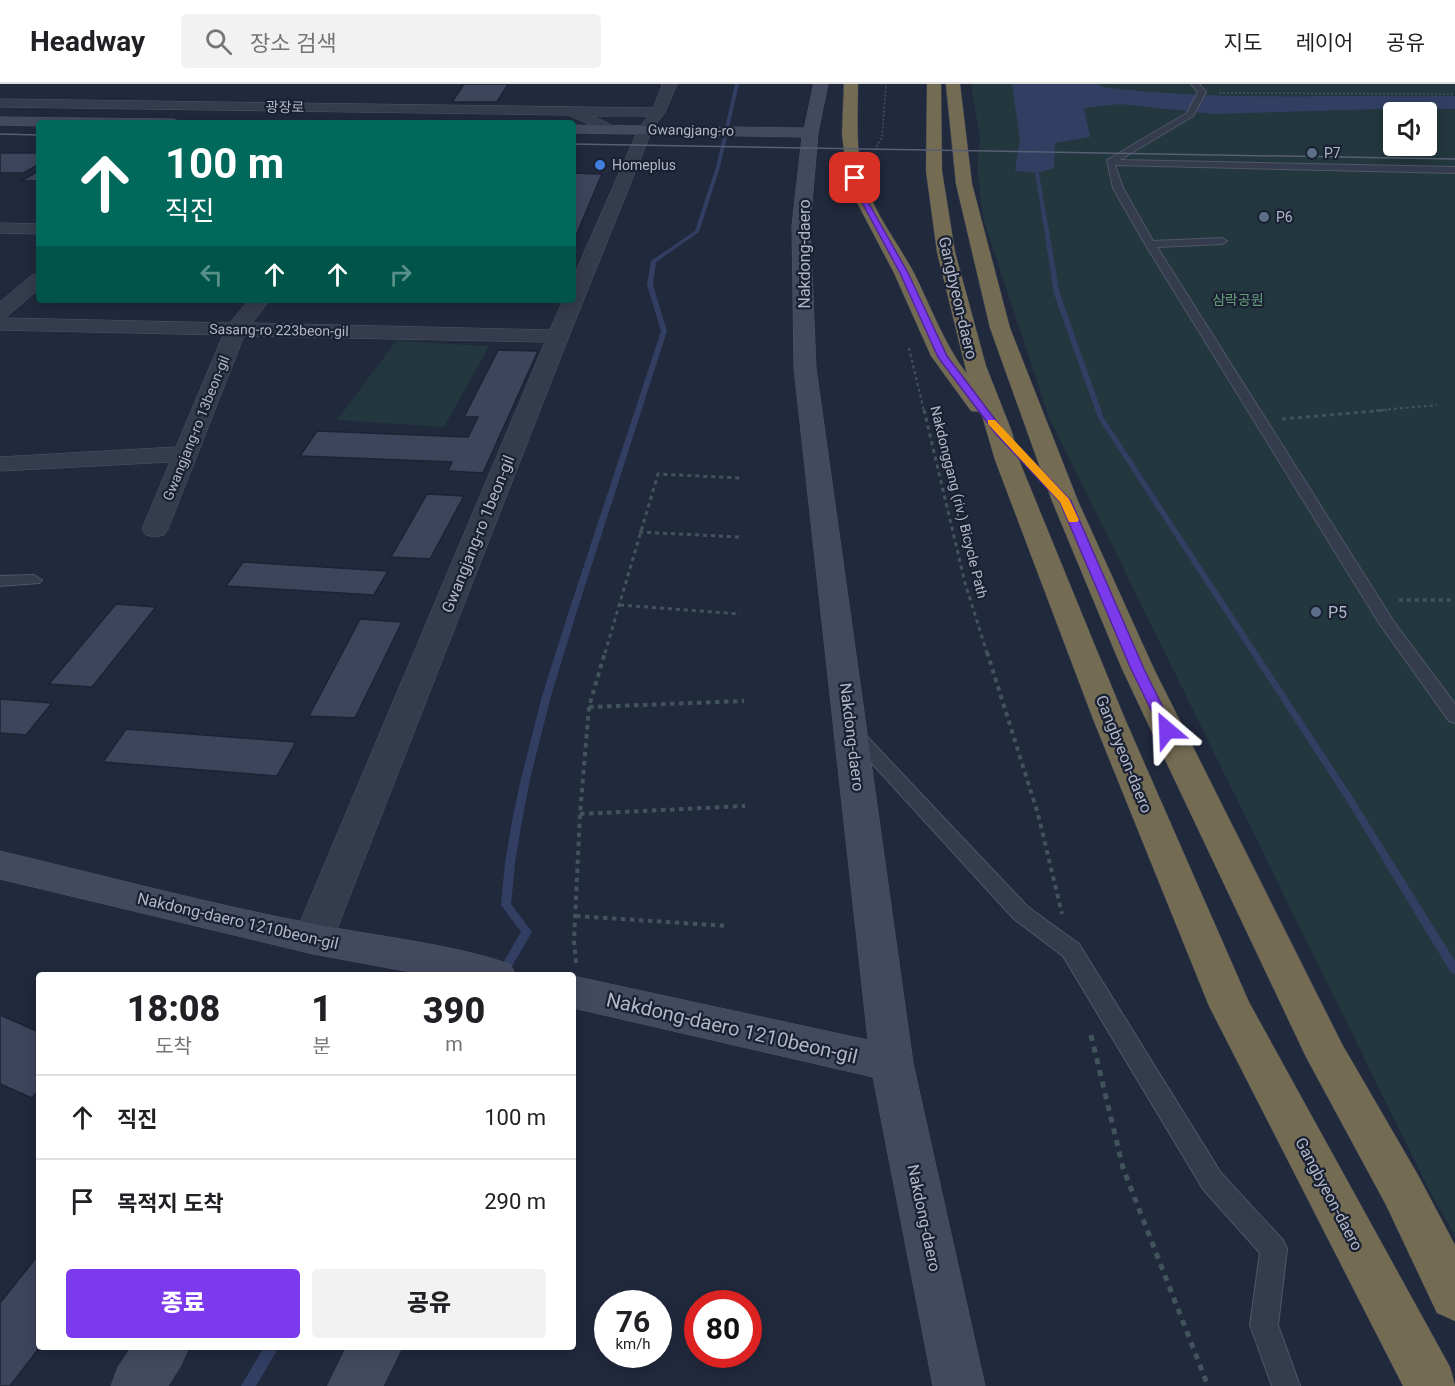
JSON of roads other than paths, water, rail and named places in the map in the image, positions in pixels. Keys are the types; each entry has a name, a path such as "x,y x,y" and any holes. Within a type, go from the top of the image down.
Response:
{"highway":[{"path":"851,84 850,134 855,178 861,195 904,273 942,357 1000,432 1065,501"},
{"name":"Gangbyeon-daero","path":"934,84 934,171 946,252 975,366 1000,432 1007,460 1109,719 1230,1006 1431,1386"},
{"name":"Gangbyeon-daero","path":"953,84 964,184 1000,328 1065,501 1138,669 1327,1057 1402,1190 1455,1296"}],"main road":[{"name":"Nakdong-daero","path":"821,84 796,132 805,368 892,1063 959,1386"},
{"path":"0,121 36,121"},
{"name":"Gwangjang-ro","path":"576,129 609,129 655,124 796,132"},
{"name":"Nakdong-daero 1210beon-gil","path":"0,865 421,967 476,972"},
{"name":"Nakdong-daero 1210beon-gil","path":"576,996 892,1063"},
{"path":"136,1386 161,1350"},
{"path":"354,1386 374,1350"}],"street":[{"name":"Gwangjang-ro 1beon-gil","path":"576,297 655,124 670,84"},
{"path":"288,120 318,96"},
{"name":"광장로","path":"0,103 570,111 655,124"},
{"path":"570,111 609,129"},
{"path":"0,228 36,229"},
{"path":"0,313 36,282"},
{"name":"Gwangjang-ro 13beon-gil","path":"154,529 236,329 258,303"},
{"name":"Gwangjang-ro 1beon-gil","path":"313,939 573,303"},
{"name":"Sasang-ro 223beon-gil","path":"0,324 558,336"},
{"path":"0,464 186,454"}],"lane":[{"path":"1110,162 1190,114 1202,92 1195,84"},
{"path":"1110,162 1455,170"},
{"path":"1110,162 1118,188 1150,244 1260,421 1372,601 1455,717"},
{"path":"1150,244 1222,241"},
{"path":"0,581 34,580"},
{"path":"851,730 1021,913 1071,950 1212,1181 1274,1249 1264,1325 1286,1386"}],"water":[{"path":"1012,84 1096,84 1103,87 1147,92 1235,96 1455,96 1455,109 1437,109 1437,102 1383,102 1383,109 1214,114 1120,104 1084,108 1090,137 1055,143 1054,168 1037,173 1015,171 1020,139"}],"waterway":[{"path":"503,972 527,932 506,905 517,821 535,737 572,614 664,331 650,285 654,261 697,232 718,167 737,84"},
{"path":"1037,173 1057,294 1101,418 1349,798 1455,970"},
{"path":"248,1386 270,1350"}],"tram line":[{"path":"0,134 36,135"},
{"path":"576,144 1455,159"}],"place":[{"name":"P7","path":"1312,153"},
{"name":"Homeplus","path":"600,165"},
{"name":"P6","path":"1264,217"},
{"name":"P5","path":"1316,612"}],"park label":[{"name":"삼락공원","path":"1238,300"}]}
